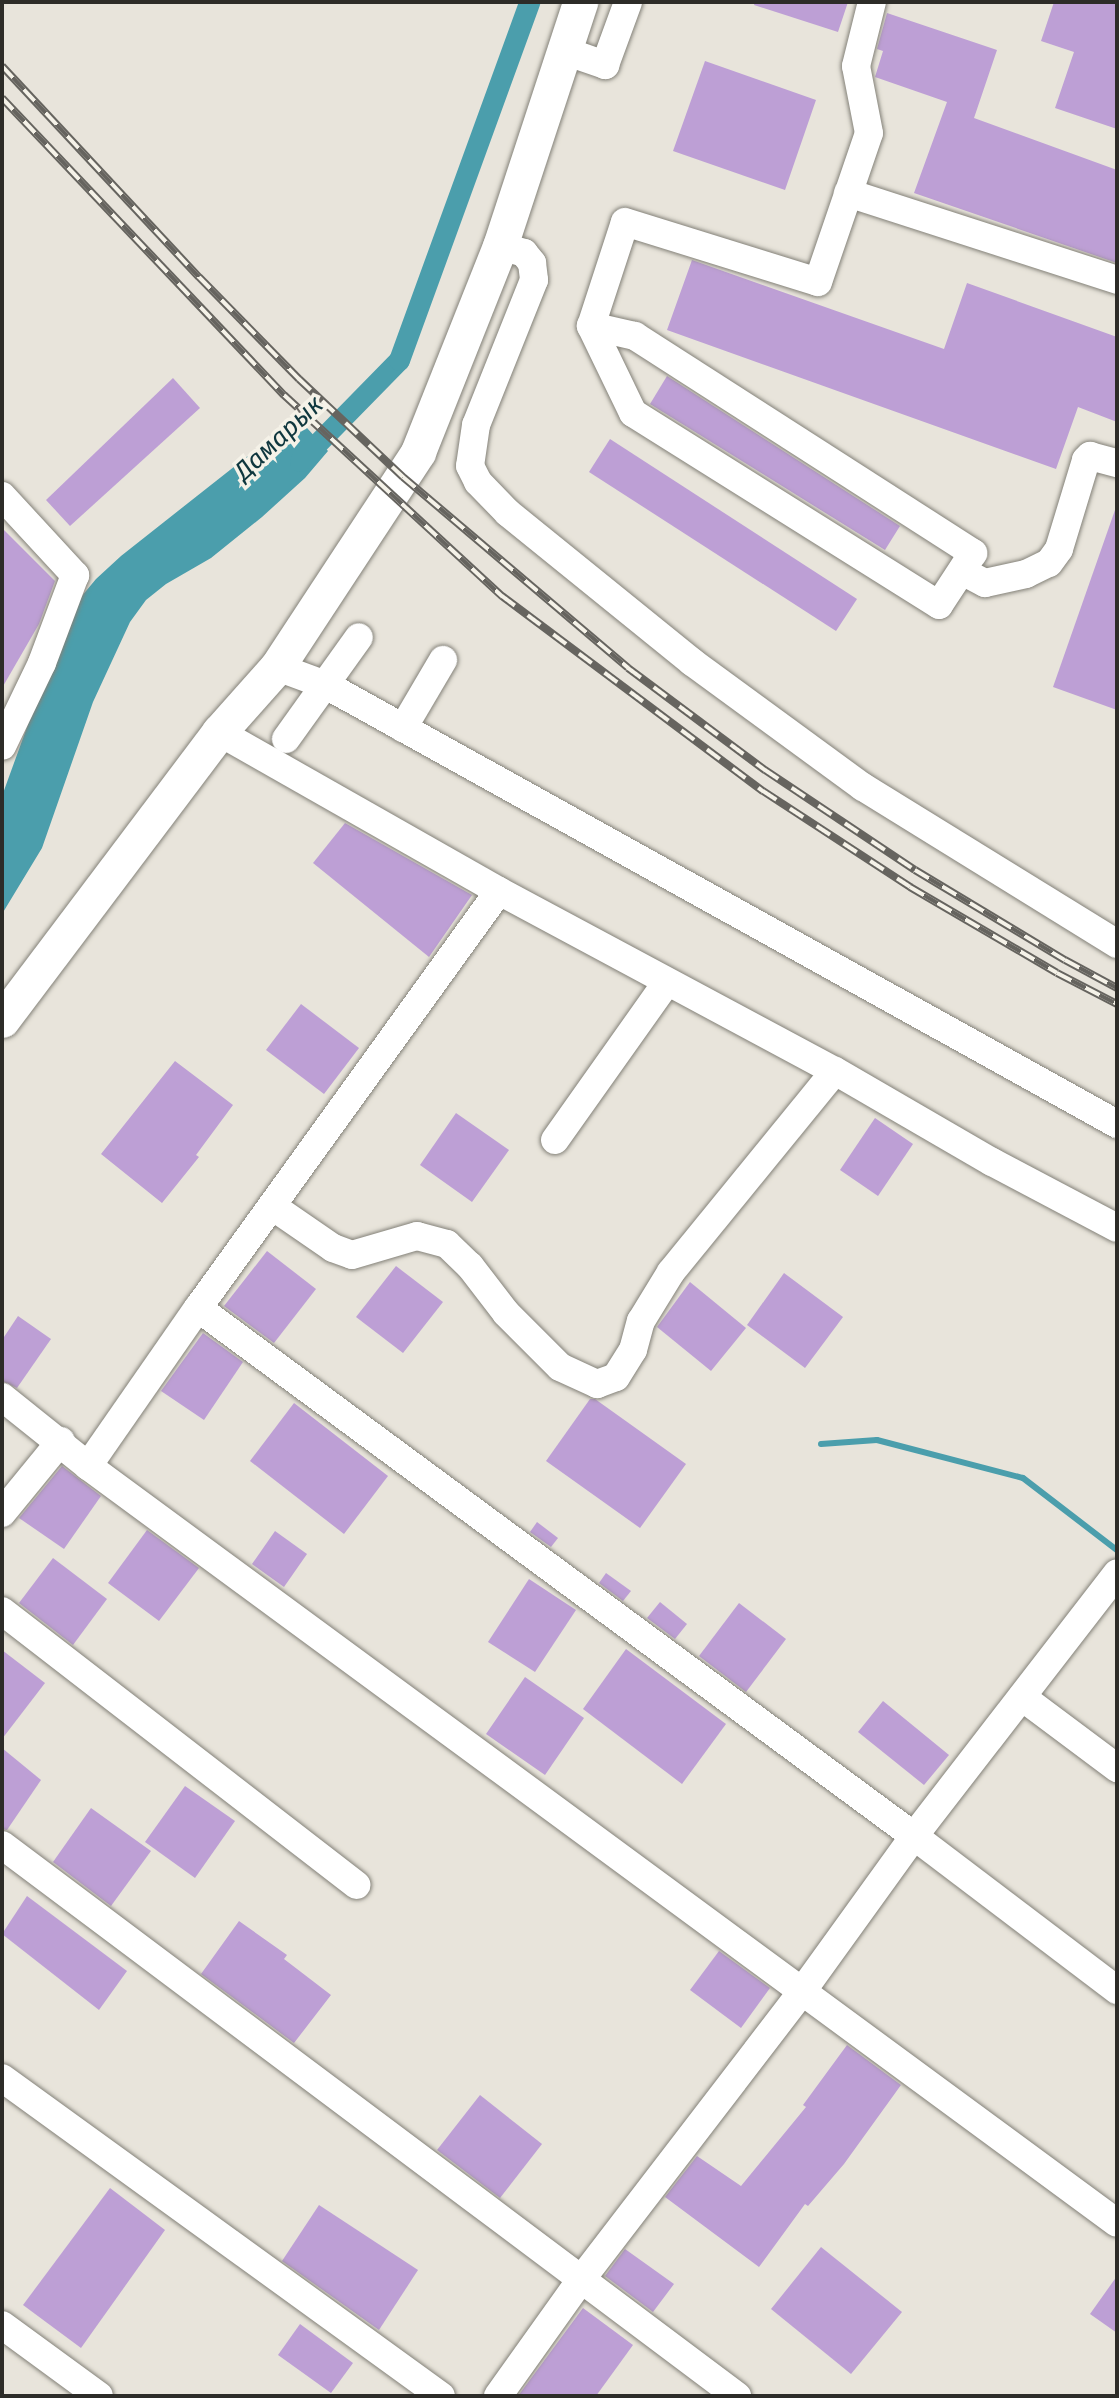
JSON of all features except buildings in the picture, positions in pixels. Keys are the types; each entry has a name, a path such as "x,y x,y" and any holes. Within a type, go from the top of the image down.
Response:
{"main road":[{"path":"2,1020 219,732 277,667 418,452 500,246 579,2"}],"street":[{"path":"562,50 605,65 628,2"},
{"path":"591,326 635,336 973,553 939,605 633,413 591,326 625,222 818,282 869,133 856,65 872,2"},
{"path":"848,193 1117,280"},
{"path":"500,246 524,253 532,263 534,280 476,425 470,466 478,482 508,513 692,662 852,779 1117,944"},
{"path":"962,571 985,583 1026,574 1049,563 1059,549 1086,460 1090,456 1117,463"},
{"path":"2,496 75,575 42,663 2,746"},
{"path":"286,738 359,637"},
{"path":"403,728 443,660"},
{"path":"277,667 326,685 1117,1124"},
{"path":"219,732 499,891 666,983 835,1071 992,1162 1117,1228"},
{"path":"89,1466 198,1308 499,891"},
{"path":"555,1140 666,983"},
{"path":"272,1206 333,1248 352,1255 417,1236 447,1244 470,1266 506,1313 560,1367 597,1384 616,1377 633,1350 641,1321 671,1272 835,1071"},
{"path":"198,1308 914,1836 1117,1990"},
{"path":"2,1396 89,1466 803,1990 887,2057 1117,2223"},
{"path":"2,1513 61,1441"},
{"path":"498,2396 580,2281 803,1990 914,1836 1117,1573"},
{"path":"2,1611 357,1885"},
{"path":"1022,1697 1117,1768"},
{"path":"2,1845 580,2281 737,2396"},
{"path":"2,2078 441,2396"},
{"path":"2,2325 99,2396"}],"water":[{"path":"297,417 328,451 305,478 262,517 211,558 166,584 146,600 130,622 93,702 42,848 2,914 2,796 63,628 76,603 96,579 121,556"}],"waterway":[{"name":"Дамарык","path":"300,461 399,360 529,2"},
{"path":"821,1444 877,1440 1023,1478 1117,1550"}],"railway":[{"path":"2,66 199,277 299,379 403,477 628,668 765,770 915,870 1117,988"},
{"path":"2,98 284,395 502,596 763,791 910,887 1057,973 1117,1004"}]}
